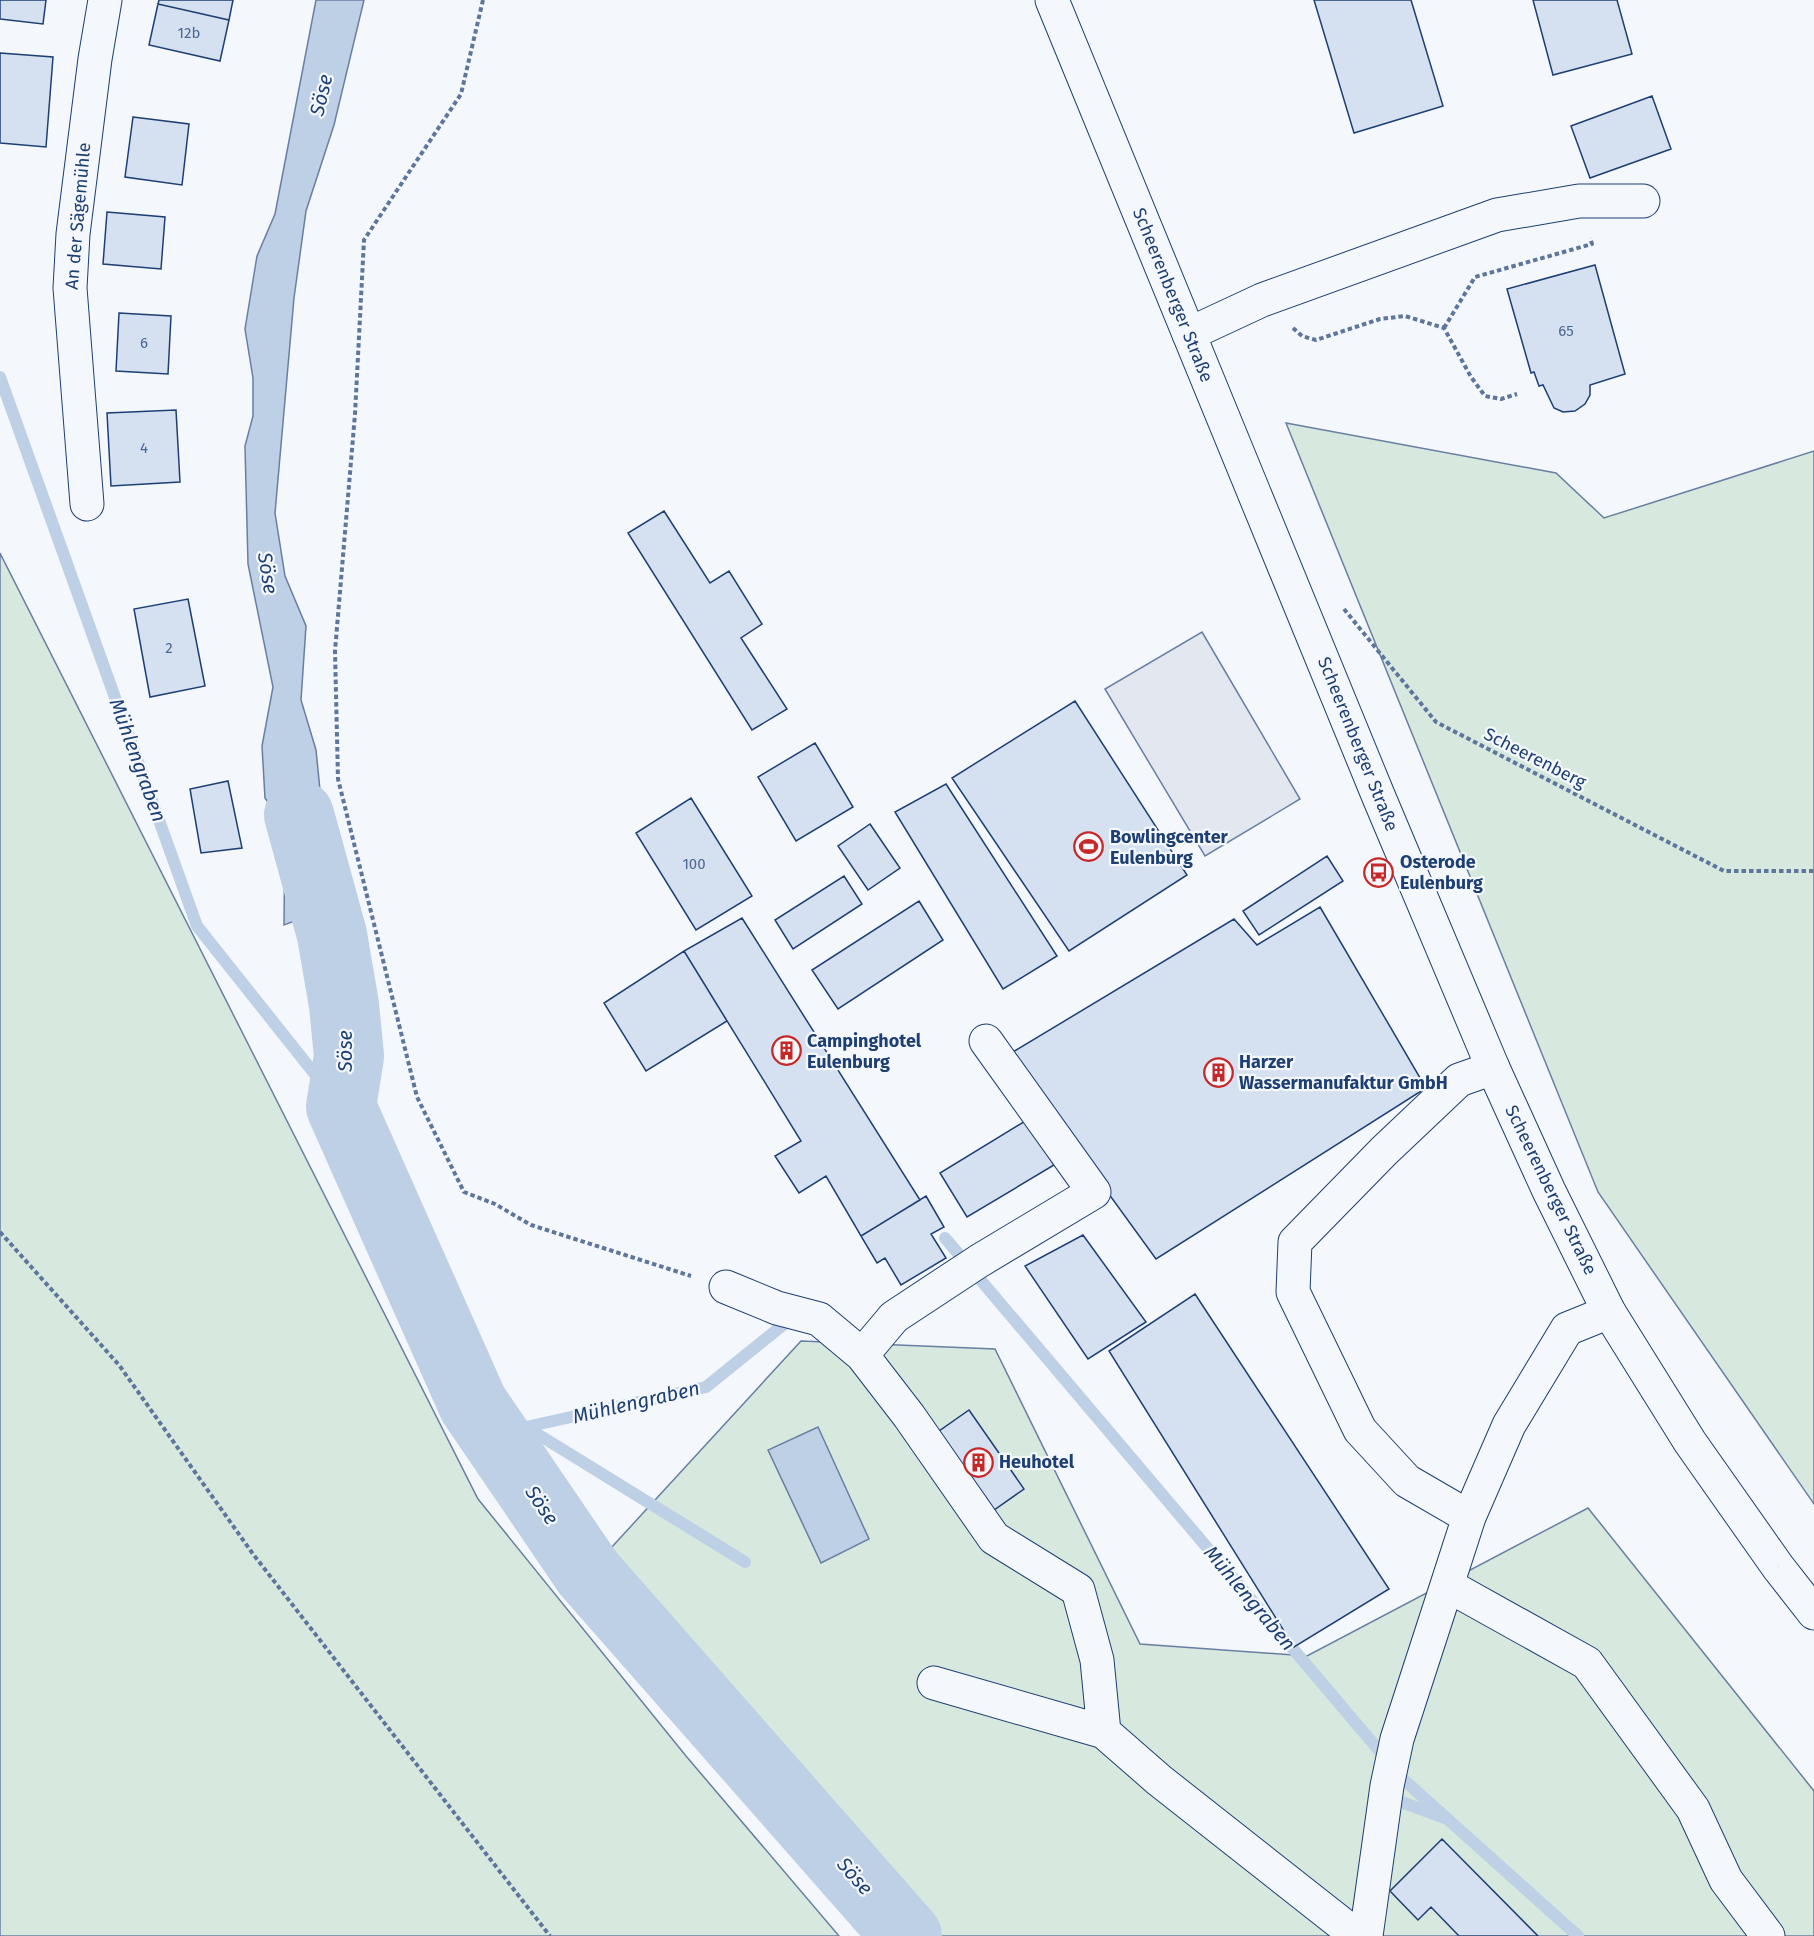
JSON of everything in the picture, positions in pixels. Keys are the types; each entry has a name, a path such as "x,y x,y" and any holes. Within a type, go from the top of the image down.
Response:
{"main road":[{"name":"An der Sägemühle","path":"87,504 70,288 73,234 93,71 105,0"},
{"name":"Scheerenberger Straße","path":"1052,0 1493,1068 1549,1191 1609,1312 1690,1442 1778,1568 1814,1612"},
{"path":"1189,334 1262,300 1497,215 1579,201 1643,201"},
{"path":"862,1355 894,1317 979,1261 1094,1192 986,1041"},
{"path":"1469,1517 1407,1481 1360,1430 1293,1292 1295,1242 1384,1151 1459,1080 1493,1068"},
{"path":"726,1287 777,1308 819,1319 862,1355 909,1416 994,1538 1078,1590 1097,1660 1104,1731"},
{"path":"1366,1936 1387,1786 1397,1739 1469,1517 1509,1425 1567,1329 1609,1312"},
{"path":"1447,1586 1587,1663 1693,1809 1726,1880 1768,1936"},
{"path":"933,1683 1104,1731 1159,1780 1357,1936"}],"path":[{"path":"483,0 461,94 364,240 355,414 335,651 338,779 417,1098 464,1192 495,1204 531,1225 726,1287"},
{"path":"1444,328 1475,277 1592,244 1579,201"},
{"path":"1262,300 1302,336 1316,340 1380,319 1405,316 1444,328 1471,377 1485,396 1501,399 1517,394"},
{"name":"Scheerenberg","path":"1297,596 1324,585 1436,722 1724,871 1814,871"},
{"path":"0,1232 119,1365 253,1554 550,1936"}],"shaded area":[{"path":"1286,423 1556,473 1604,518 1814,451 1814,1504 1598,1192"},
{"path":"0,553 478,1499 686,1756 839,1936 0,1936"},
{"path":"1202,632 1300,799 1205,856 1105,689"},
{"path":"801,1341 995,1349 1140,1644 1307,1656 1588,1508 1814,1791 1814,1936 915,1936 588,1573"}],"water":[{"path":"316,0 364,0 334,125 306,211 294,298 275,513 285,576 306,626 301,700 316,750 323,820 349,901 284,925 285,827 265,798 262,746 273,687 248,564 245,446 253,416 253,378 245,329 257,256 275,214"},
{"path":"818,1427 869,1539 821,1563 768,1450"}],"building":[{"path":"0,0 46,0 43,24 0,19"},
{"path":"159,0 233,0 229,20 158,4"},
{"path":"1314,0 1411,0 1443,106 1354,133"},
{"path":"1533,0 1617,0 1632,54 1553,75"},
{"path":"158,4 229,20 220,61 149,45"},
{"path":"0,53 53,57 46,147 0,143"},
{"path":"1652,96 1671,149 1590,178 1571,126"},
{"path":"133,117 189,124 182,185 125,177"},
{"path":"107,212 165,217 161,269 103,264"},
{"path":"1595,265 1625,374 1590,385 1590,395 1585,404 1575,411 1563,412 1554,408 1543,385 1539,386 1534,372 1531,373 1507,289"},
{"path":"119,313 171,316 168,374 116,371"},
{"path":"176,410 180,482 111,486 107,413"},
{"path":"664,511 710,583 729,571 762,624 741,638 787,709 752,730 628,533"},
{"path":"188,599 205,686 150,697 134,609"},
{"name":"Bowlingcenter Eulenburg","path":"1075,701 1187,875 1069,951 952,778"},
{"path":"815,743 853,807 796,841 758,777"},
{"path":"228,781 242,848 201,853 190,789"},
{"path":"946,784 1057,956 1003,989 895,812"},
{"path":"691,798 752,896 696,930 636,833"},
{"path":"870,824 900,868 868,890 838,846"},
{"path":"1327,856 1343,881 1259,935 1243,911"},
{"path":"844,876 862,904 793,949 775,920"},
{"path":"919,901 943,940 838,1009 812,970"},
{"name":"Harzer Wassermanufaktur GmbH","path":"1320,907 1426,1088 1156,1259 1008,1055 1234,919 1257,945"},
{"name":"Campinghotel Eulenburg","path":"742,918 920,1200 861,1236 826,1176 799,1193 775,1156 801,1141 684,951"},
{"path":"684,951 727,1021 646,1071 604,1003"},
{"path":"1027,1120 1054,1165 967,1217 940,1173"},
{"path":"926,1196 944,1227 931,1234 946,1258 901,1285 885,1258 877,1263 861,1236"},
{"path":"1083,1235 1146,1322 1088,1359 1025,1266"},
{"path":"1195,1294 1389,1589 1294,1647 1109,1351"},
{"name":"Heuhotel","path":"969,1410 1024,1489 987,1515 932,1436"},
{"path":"1442,1839 1538,1936 1459,1936 1431,1907 1418,1920 1390,1891"}],"waterway":[{"name":"Mühlengraben","path":"0,377 197,926 341,1107"},
{"name":"Söse","path":"299,815 332,935 344,1005 349,1056 341,1107 473,1404 588,1573 907,1936"},
{"name":"Mühlengraben","path":"945,1238 1404,1780 1578,1936"},
{"name":"Mühlengraben","path":"526,1427 706,1387 783,1325"},
{"path":"473,1404 526,1427 745,1562"},
{"path":"1396,1800 1445,1818"}],"place":[{"name":"Bowlingcenter Eulenburg","path":"1089,847"},
{"name":"Osterode Eulenburg","path":"1379,872"},
{"name":"Campinghotel Eulenburg","path":"786,1051"},
{"name":"Harzer Wassermanufaktur GmbH","path":"1218,1072"},
{"name":"Heuhotel","path":"978,1462"}]}
